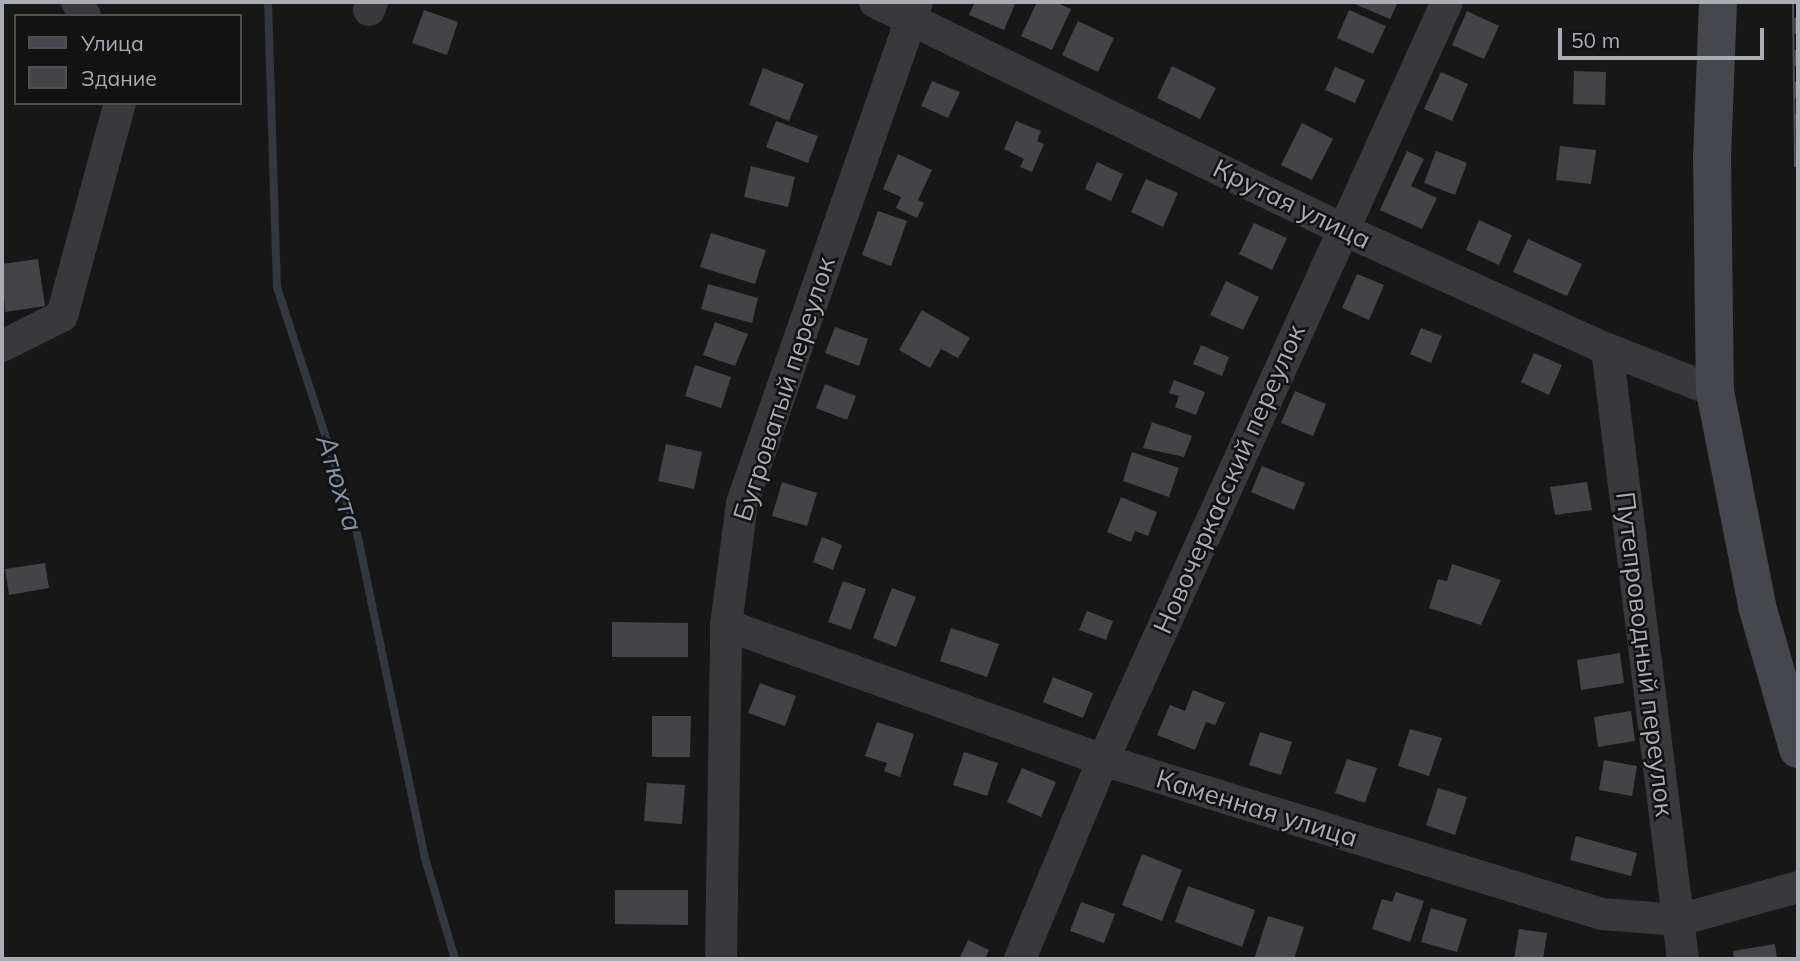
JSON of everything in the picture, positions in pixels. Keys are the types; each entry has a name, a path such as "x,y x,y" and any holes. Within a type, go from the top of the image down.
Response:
{"main road":[{"path":"1718,2 1712,156 1715,391 1757,606 1798,749"}],"street":[{"name":"Крутая улица","path":"875,2 913,9 1342,229 1607,349 1715,391"},
{"name":"Новочеркасский переулок","path":"1020,959 1103,760 1447,2"},
{"name":"Бугроватый переулок","path":"721,959 726,625 742,503 913,9"},
{"path":"2,346 62,316 119,105"},
{"name":"Путепроводный переулок","path":"1607,349 1683,959"},
{"name":"Каменная улица","path":"726,625 1103,760 1602,914 1679,920 1798,887"}],"building":[{"path":"975,2 1016,2 1004,30 969,15"},
{"path":"1037,2 1055,2 1071,9 1052,50 1021,36"},
{"path":"1350,2 1398,2 1390,19"},
{"path":"424,10 458,22 447,55 412,43"},
{"path":"1349,10 1386,26 1373,54 1337,38"},
{"path":"1467,11 1499,26 1484,59 1452,45"},
{"path":"1078,21 1114,38 1098,72 1062,55"},
{"path":"1172,66 1216,88 1200,119 1157,98"},
{"path":"1335,67 1365,80 1355,103 1325,90"},
{"path":"763,68 804,84 789,121 749,105"},
{"path":"1574,71 1606,72 1605,105 1573,104"},
{"path":"1441,72 1468,84 1452,121 1424,109"},
{"path":"932,81 960,92 948,118 921,106"},
{"path":"776,121 818,136 808,163 766,147"},
{"path":"1016,121 1041,131 1037,141 1044,144 1032,172 1020,167 1024,159 1004,149"},
{"path":"1302,123 1333,139 1312,180 1281,165"},
{"path":"1560,146 1596,150 1591,184 1556,180"},
{"path":"1407,151 1424,159 1411,186 1437,198 1422,229 1380,210"},
{"path":"1436,151 1467,163 1455,195 1424,183"},
{"path":"898,154 932,170 918,200 924,203 917,218 896,208 901,197 883,189"},
{"path":"1097,162 1123,174 1111,201 1085,189"},
{"path":"751,166 795,177 788,207 744,197"},
{"path":"1146,179 1178,193 1163,227 1131,212"},
{"path":"878,211 907,221 891,266 862,255"},
{"path":"1479,220 1512,235 1499,265 1466,250"},
{"path":"1254,223 1287,238 1272,270 1239,254"},
{"path":"711,233 766,250 755,284 700,267"},
{"path":"1528,239 1582,264 1567,296 1513,272"},
{"path":"38,259 45,306 5,312 2,264"},
{"path":"1357,274 1384,285 1369,320 1342,308"},
{"path":"1226,281 1259,297 1243,330 1210,315"},
{"path":"708,284 758,298 752,323 701,309"},
{"path":"922,310 970,338 958,358 941,349 930,368 899,350"},
{"path":"715,322 748,334 735,366 703,355"},
{"path":"835,327 868,339 859,366 825,353"},
{"path":"1421,328 1442,336 1431,363 1410,354"},
{"path":"1201,345 1229,357 1222,376 1193,364"},
{"path":"1534,353 1562,365 1549,395 1521,382"},
{"path":"695,365 731,377 721,408 685,396"},
{"path":"1174,380 1205,392 1196,415 1175,407 1179,396 1169,393"},
{"path":"825,384 856,396 847,420 816,408"},
{"path":"1295,391 1326,404 1313,436 1281,423"},
{"path":"1152,422 1192,436 1184,457 1143,448"},
{"path":"666,444 702,452 694,489 658,481"},
{"path":"1132,452 1179,468 1169,497 1123,481"},
{"path":"1262,466 1305,483 1294,510 1251,492"},
{"path":"782,482 817,493 807,526 772,516"},
{"path":"1587,482 1592,510 1555,515 1550,487"},
{"path":"1121,497 1157,512 1148,536 1135,531 1131,542 1107,532"},
{"path":"822,537 842,545 833,570 813,562"},
{"path":"45,563 49,588 9,595 5,569"},
{"path":"1452,564 1501,580 1481,625 1429,608 1438,579 1447,581"},
{"path":"843,581 866,589 851,630 828,622"},
{"path":"892,588 916,597 896,647 873,638"},
{"path":"1087,611 1113,621 1106,640 1079,630"},
{"path":"612,622 688,623 688,657 612,657"},
{"path":"951,628 999,644 987,677 940,661"},
{"path":"1620,653 1624,683 1581,690 1577,660"},
{"path":"1053,677 1093,693 1083,718 1043,702"},
{"path":"760,683 796,696 785,726 748,713"},
{"path":"1193,690 1225,703 1215,725 1206,722 1195,750 1157,735 1170,705 1185,711"},
{"path":"1631,711 1635,741 1598,747 1594,717"},
{"path":"652,716 691,716 690,757 652,757"},
{"path":"877,722 914,734 900,777 884,771 887,763 865,756"},
{"path":"1410,729 1442,738 1429,776 1398,766"},
{"path":"1260,732 1292,742 1281,775 1249,765"},
{"path":"964,752 998,763 987,796 953,785"},
{"path":"1347,759 1377,768 1365,803 1335,793"},
{"path":"1604,760 1637,766 1632,796 1599,790"},
{"path":"1022,768 1056,782 1041,817 1007,802"},
{"path":"647,783 685,785 682,824 644,821"},
{"path":"1438,788 1467,797 1455,835 1426,825"},
{"path":"1576,836 1637,853 1631,876 1570,860"},
{"path":"1142,854 1182,870 1162,921 1122,905"},
{"path":"1188,886 1255,910 1242,947 1175,922"},
{"path":"615,890 688,890 688,925 615,924"},
{"path":"1396,892 1424,901 1410,942 1372,929 1382,899 1392,902"},
{"path":"1081,902 1115,914 1104,943 1070,931"},
{"path":"1431,908 1467,919 1457,952 1421,942"},
{"path":"1268,916 1304,927 1294,959 1254,959"},
{"path":"1519,929 1547,933 1543,959 1514,959"},
{"path":"968,940 989,950 985,959 959,959"},
{"path":"1775,944 1777,959 1734,959 1733,951"}],"waterway":[{"name":"Атюхта","path":"268,2 277,287 357,533 424,855 455,959"}],"railway":[{"path":"1796,2 1798,167"}]}
